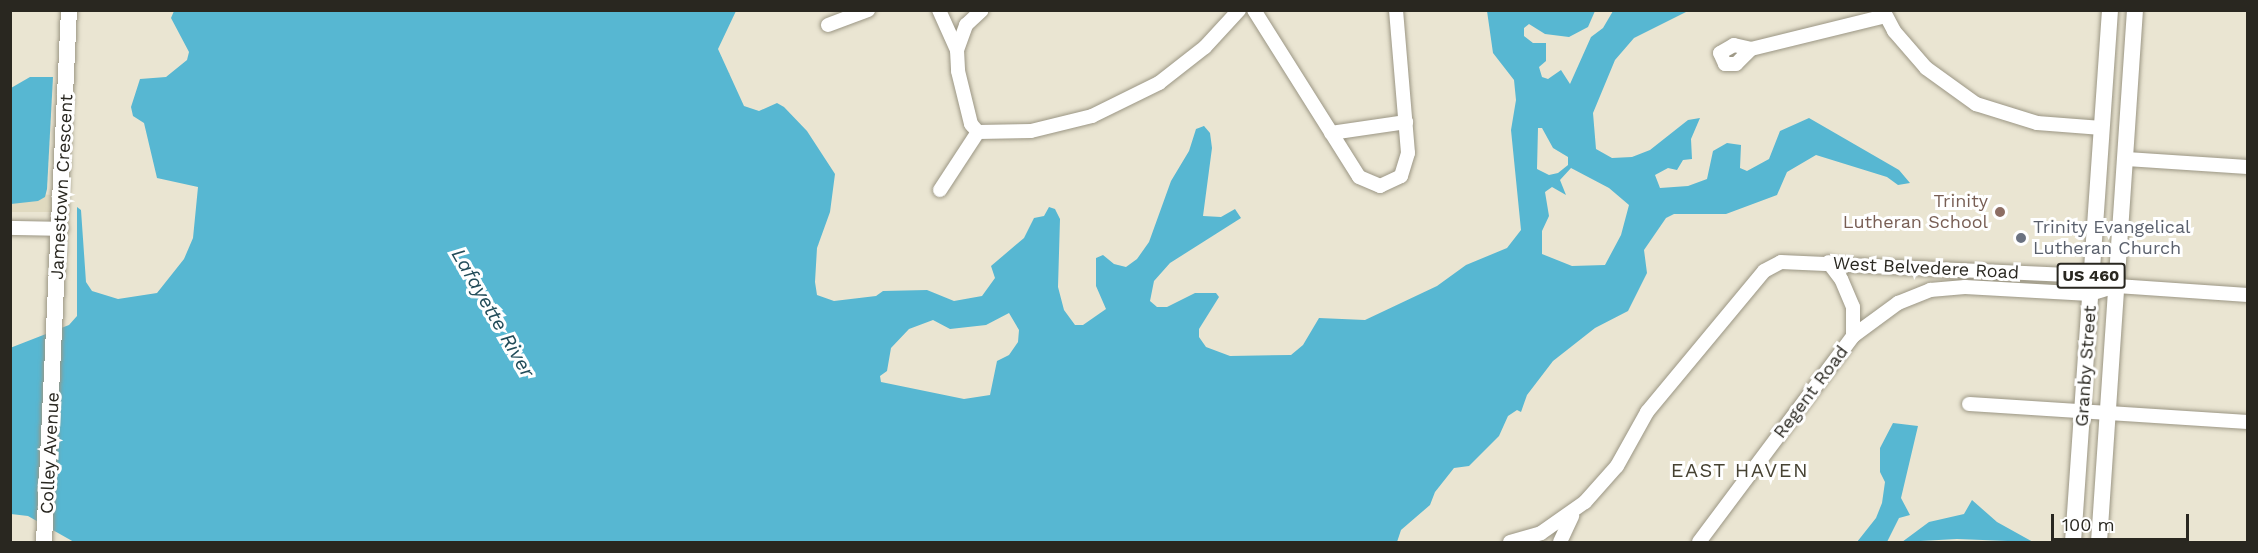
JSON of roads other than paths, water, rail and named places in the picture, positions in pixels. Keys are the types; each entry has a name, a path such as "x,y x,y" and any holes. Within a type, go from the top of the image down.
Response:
{"main road":[{"name":"Jamestown Crescent","path":"54,363 69,10"},
{"name":"Granby Street","path":"2073,543 2110,10"},
{"name":"Granby Street","path":"2099,543 2135,10"},
{"path":"2102,135 2127,142"},
{"name":"Colley Avenue","path":"44,543 54,363"}],"street":[{"path":"828,25 868,10"},
{"path":"939,10 957,50 958,71 971,124 978,132 1031,131 1110,108 1166,78 1205,47 1239,10"},
{"path":"957,50 966,25 981,10"},
{"path":"1254,10 1359,177 1380,186 1401,176 1408,153 1396,10"},
{"path":"1751,49 1884,13 1926,68 1976,104 2037,123 2102,135"},
{"path":"1331,133 1406,122"},
{"path":"940,190 978,132"},
{"path":"2126,159 2247,167"},
{"path":"10,228 61,229"},
{"name":"West Belvedere Road","path":"1510,543 1543,538 1574,511 1617,466 1647,412 1764,271 1789,260 2091,276 2117,286"},
{"name":"Regent Road","path":"1699,543 1853,336 1853,307 1841,279 1828,262"},
{"path":"1929,269 1937,289"},
{"path":"2117,286 2247,296"},
{"name":"West Belvedere Road","path":"1853,336 1898,303 1937,289 2002,288 2090,294 2117,286"},
{"path":"1969,404 2108,415 2247,422"},
{"name":"West Belvedere Road","path":"1560,543 1574,511"}],"water":[{"name":"Lafayette River","path":"174,11 736,11 718,49 744,106 759,111 777,103 784,107 807,131 835,174 830,212 817,248 815,282 817,295 834,301 876,296 883,291 927,290 954,301 982,296 995,278 991,266 1024,238 1034,218 1044,216 1049,207 1055,209 1060,219 1058,287 1064,310 1075,325 1083,325 1106,309 1096,286 1096,258 1103,255 1114,264 1126,267 1137,259 1149,242 1171,181 1189,151 1196,129 1204,126 1210,133 1212,148 1203,216 1221,217 1235,209 1241,218 1170,263 1154,281 1150,301 1157,307 1167,307 1195,293 1216,293 1219,297 1199,329 1199,337 1206,347 1230,356 1291,355 1303,345 1319,318 1365,320 1437,286 1466,265 1507,248 1521,230 1511,130 1516,100 1514,80 1493,53 1487,11 1595,11 1588,27 1569,37 1545,34 1529,24 1524,28 1524,36 1533,43 1546,43 1546,61 1539,67 1542,77 1548,79 1561,70 1570,84 1591,37 1603,28 1613,11 1688,11 1634,38 1615,60 1593,113 1596,149 1612,158 1632,157 1650,150 1688,120 1700,118 1691,139 1692,159 1683,160 1677,170 1668,168 1655,175 1660,188 1688,186 1707,179 1713,151 1727,143 1741,145 1740,168 1747,171 1769,159 1780,131 1809,118 1899,170 1910,183 1898,185 1887,177 1816,155 1787,172 1777,195 1726,214 1674,214 1666,218 1644,250 1647,273 1628,311 1595,328 1553,361 1527,395 1521,412 1517,410 1508,416 1499,436 1469,466 1454,468 1435,492 1430,505 1401,530 1397,542 74,542 28,516 11,514 10,348 69,325 77,316 77,207 81,210 86,282 92,291 118,299 157,293 184,259 193,238 198,187 157,178 144,123 133,116 131,107 140,79 166,77 187,60 189,52 171,18","holes":["1538,128 1542,128 1553,148 1568,157 1568,165 1558,173 1549,175 1537,169","1571,168 1609,188 1629,205 1621,235 1605,265 1572,266 1542,254 1542,231 1549,216 1545,192 1552,187 1566,195 1560,180","1009,313 1019,330 1018,342 1009,355 997,361 990,395 964,399 881,382 880,376 887,371 891,348 909,329 933,320 950,329 986,325"]},
{"path":"30,77 53,77 47,189 45,197 38,201 11,204 11,88"},
{"path":"1893,423 1918,426 1901,498 1910,515 1899,518 1887,542 1857,542 1876,518 1882,503 1885,482 1880,472 1880,448"},
{"path":"1972,500 1997,522 2033,542 1957,539 1902,542 1929,522 1964,514"}],"place":[{"name":"Trinity Lutheran School","path":"2000,212"},
{"name":"Trinity Evangelical Lutheran Church","path":"2021,238"}],"district":[{"name":"EAST HAVEN","path":"1740,470"}]}
